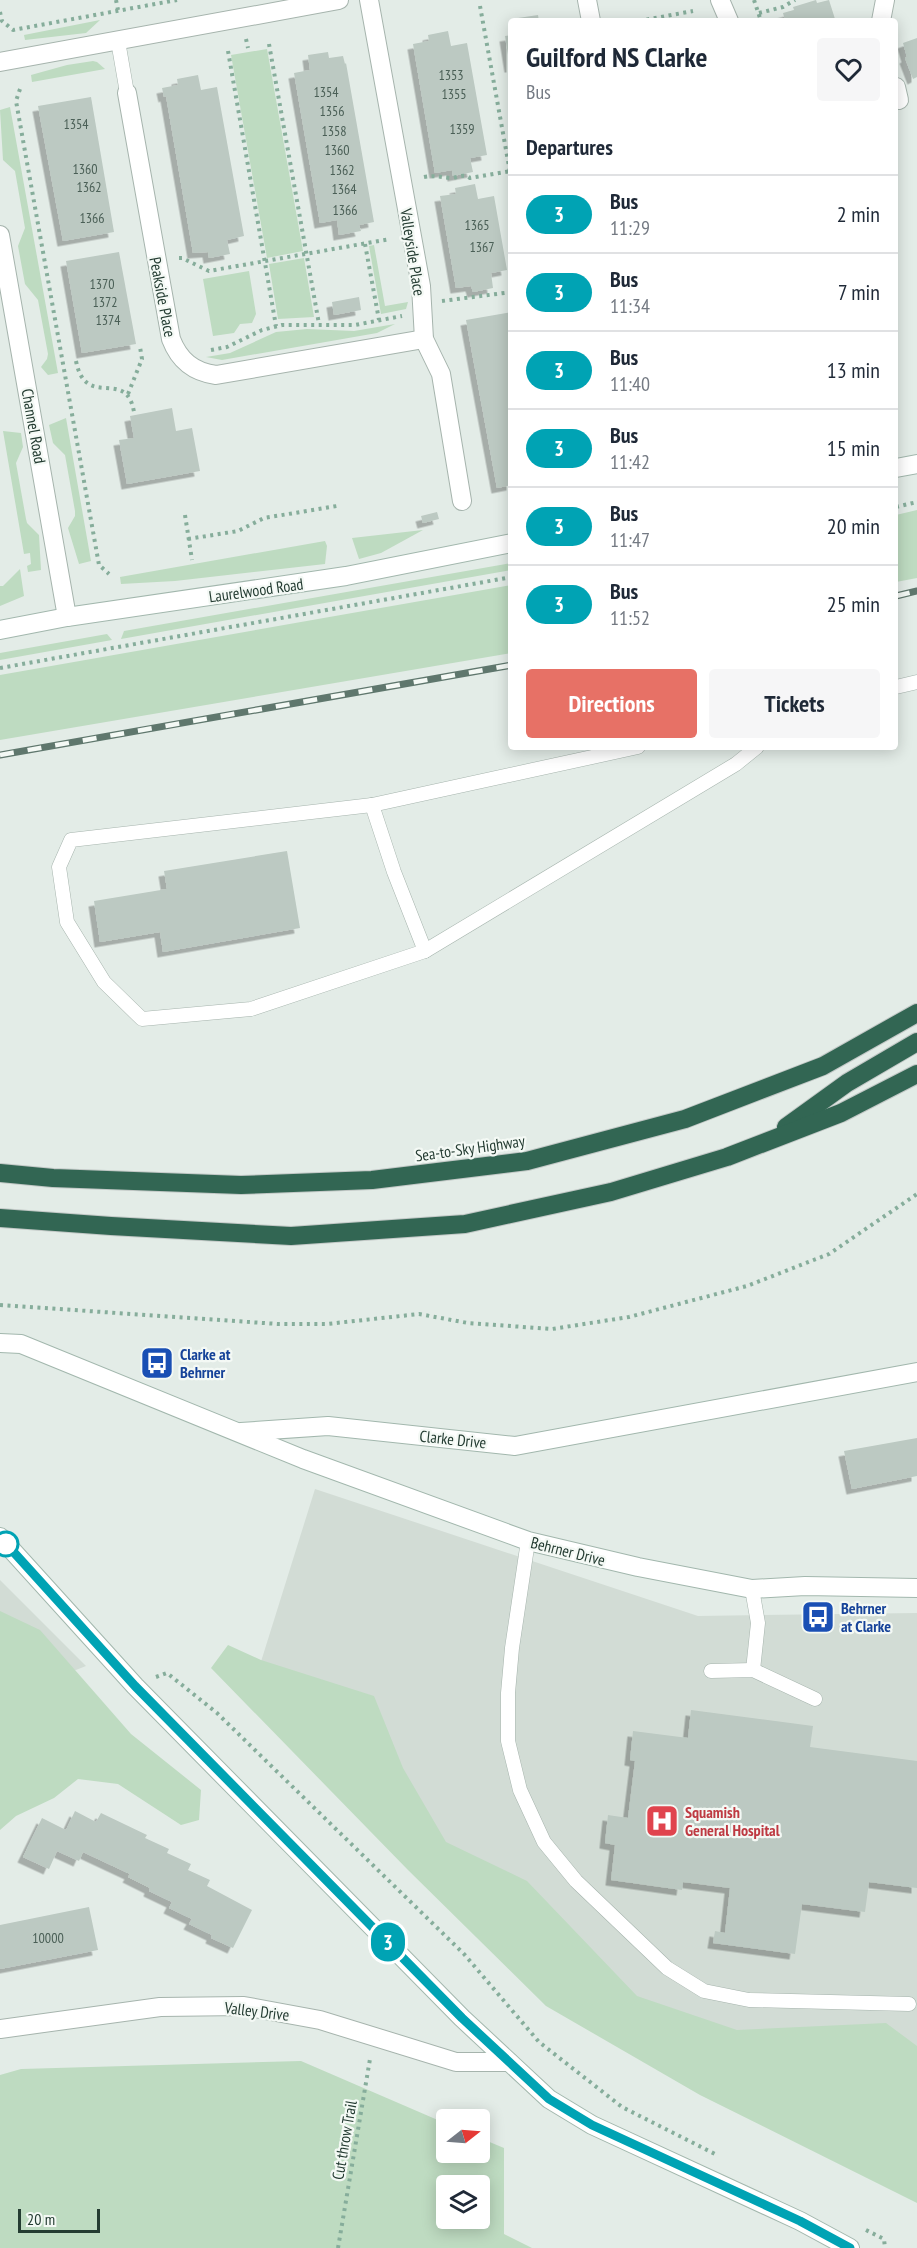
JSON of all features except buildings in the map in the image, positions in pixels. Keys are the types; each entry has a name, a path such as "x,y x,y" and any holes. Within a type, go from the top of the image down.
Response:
{"highway":[{"name":"Sea-to-Sky Highway","path":"0,1173 53,1178 242,1185 372,1180 526,1161 685,1119 823,1066 917,1013"},
{"path":"768,1141 847,1083 917,1042"},
{"path":"0,1218 291,1236 465,1224 612,1192 728,1157 841,1113 917,1074"}],"street":[{"path":"0,62 339,0"},
{"name":"Valleyside Place","path":"369,0 421,286 424,339 441,374 462,501"},
{"path":"587,0 590,18"},
{"path":"720,0 728,18"},
{"path":"882,18 885,0"},
{"name":"Peakside Place","path":"127,93 171,339 175,351 184,362 205,374 216,375 424,339"},
{"name":"Channel Road","path":"0,235 67,617"},
{"path":"898,468 917,464"},
{"name":"Laurelwood Road","path":"0,630 67,617 308,583 395,568 508,544"},
{"name":"Clarke Drive","path":"0,1343 21,1344 236,1432 328,1425 515,1446 917,1372"},
{"name":"Behrner Drive","path":"236,1432 528,1541 638,1567 752,1589 805,1586 917,1588"},
{"path":"0,1537 135,1686 509,2062 549,2099 592,2125 800,2221 850,2248"},
{"name":"Valley Drive","path":"0,2029 160,2007 244,2006 320,2020 456,2062 509,2062"}],"lane":[{"path":"118,41 127,93"},
{"path":"898,687 917,682"},
{"path":"624,750 372,805 71,840 59,867 67,922 104,982 142,1019 251,1009 424,951 736,764 753,750"},
{"path":"372,805 424,951"},
{"path":"528,1541 512,1648 508,1693 508,1741 520,1790 550,1850 576,1881 667,1968 704,1991 749,2000 909,2004"},
{"path":"752,1589 758,1623 753,1670"},
{"path":"711,1671 753,1670 815,1699"}],"path":[{"path":"116,0 118,10"},
{"path":"0,12 2,21 13,30 177,0"},
{"path":"753,0 760,18"},
{"path":"759,13 783,7 795,0"},
{"path":"480,6 508,160"},
{"path":"655,18 693,11"},
{"path":"269,44 319,324"},
{"path":"228,51 276,326"},
{"path":"20,90 16,101 99,565 109,574"},
{"path":"414,178 437,174 450,178 466,175 470,178 508,171"},
{"path":"176,259 182,258 208,272 399,238"},
{"path":"365,244 379,320"},
{"path":"436,303 451,299 508,293"},
{"path":"204,351 227,347 262,330 276,326 298,323 355,325 404,315"},
{"path":"134,412 128,394 142,359 140,347"},
{"path":"76,361 83,381 96,387 128,394"},
{"path":"898,507 917,502"},
{"path":"188,539 238,531 264,518 337,506"},
{"path":"185,515 192,560"},
{"path":"0,668 508,579"},
{"path":"0,1305 278,1324 327,1324 419,1314 468,1323 552,1329 629,1317 747,1286 829,1254 917,1194"},
{"path":"135,1686 167,1673 217,1713 464,1954 539,2043 622,2107 727,2160"},
{"name":"Cut throw Trail","path":"338,2248 374,2037"},
{"path":"863,2228 884,2239 885,2248"}],"shaded area":[{"name":"Squamish General Hospital","path":"315,1489 698,1616 917,1613 917,2121 787,2089 558,1959 254,1684"},
{"path":"0,1580 86,1666 0,1700"}],"green space":[{"path":"100,20 86,33 25,40 24,35"},
{"path":"267,49 303,251 267,258 231,55"},
{"path":"93,61 105,69 32,82 31,75 67,65"},
{"path":"10,107 58,373 48,375 41,367 48,354 38,300 25,284 18,246 25,228 15,171 3,160 0,110"},
{"path":"374,245 385,306 408,302 406,309 381,314 369,246"},
{"path":"304,258 314,317 278,319 269,264"},
{"path":"249,271 256,314 252,323 240,324 234,333 213,336 203,279"},
{"path":"395,324 377,333 222,360 206,357 230,353 276,332 307,329 354,331"},
{"path":"66,418 91,561 79,564 68,528 75,516 75,511 65,455 53,443 49,425"},
{"path":"3,431 21,433 23,447 16,463 27,523 39,535 41,570 28,572 27,566 31,564 30,553 24,554"},
{"path":"917,510 917,578 898,582 898,515"},
{"path":"423,530 381,553 359,559 352,538"},
{"path":"325,541 327,546 325,564 175,581 121,584 120,577"},
{"path":"508,564 508,571 121,639 124,631"},
{"path":"20,569 24,596 0,606 0,586 3,586"},
{"path":"508,586 508,654 0,740 0,675"},
{"path":"107,634 112,640 0,660 0,653"},
{"path":"0,1611 40,1630 131,1734 201,1790 199,1820 181,1825 118,1784 78,1779 54,1798 16,1816 0,1830"},
{"path":"228,1645 261,1660 374,1696 403,1768 446,1842 527,1881 637,1996 737,2030 886,2023 917,2046 917,2203 700,2095 546,2006 408,1870 211,1668"},
{"path":"301,2061 436,2119 436,2163 490,2163 490,2142 504,2148 504,2234 532,2248 0,2248 0,2075 21,2069"}],"railway":[{"path":"898,596 917,591"},
{"path":"0,755 508,666"}],"bus line":[{"name":"3","path":"0,1537 135,1686 462,2018 549,2099 592,2125 800,2221 850,2248"}],"place":[{"name":"Clarke at Behrner","path":"157,1363"},
{"name":"Behrner at Clarke","path":"818,1617"},
{"name":"Squamish General Hospital","path":"662,1821"}]}
